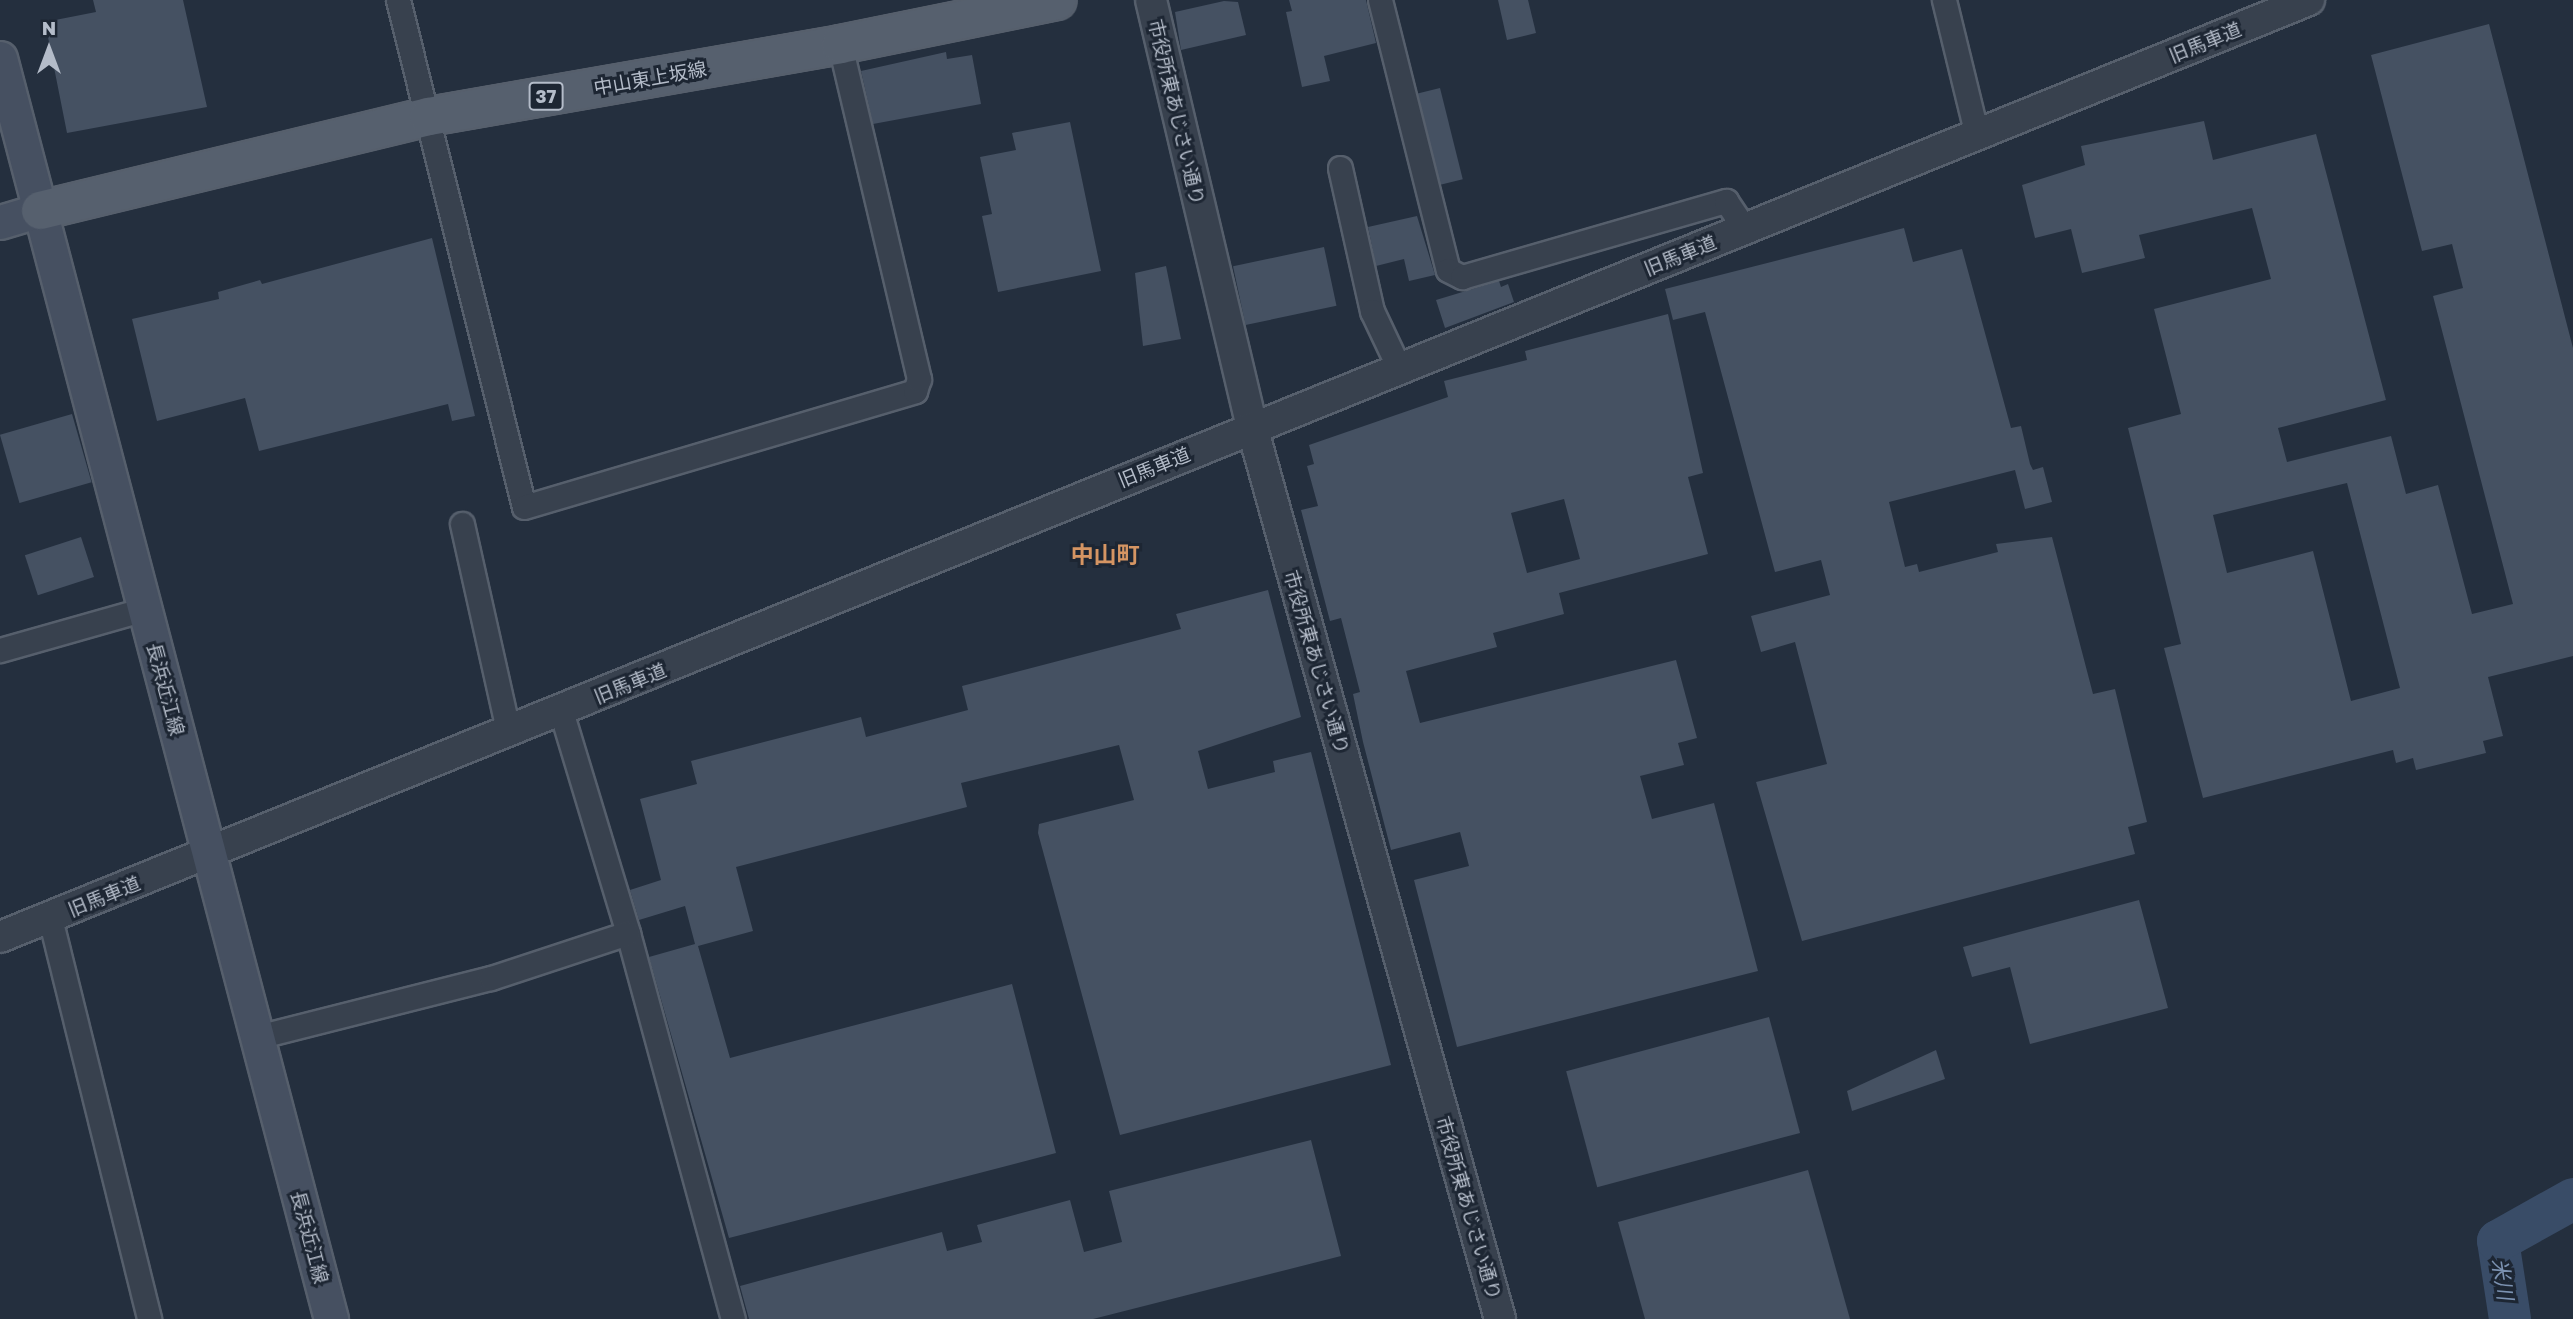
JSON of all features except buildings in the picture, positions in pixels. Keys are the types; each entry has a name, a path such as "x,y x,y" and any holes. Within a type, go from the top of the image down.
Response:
{"main road":[{"name":"中山東上坂線","path":"40,210 428,116 840,44 1057,0"},
{"name":"長浜近江線","path":"0,58 331,1319"},
{"path":"0,222 40,210"}],"street":[{"path":"398,0 524,507 915,391 919,379 840,44"},
{"name":"市役所東あじさい通り","path":"1151,0 1252,427 1500,1319"},
{"path":"1380,0 1448,270 1462,277 1726,201 1745,229"},
{"path":"1944,0 1977,135"},
{"name":"旧馬車道","path":"0,937 2309,0"},
{"path":"1340,168 1372,311 1399,368"},
{"path":"462,524 508,730"},
{"path":"0,650 145,609"},
{"path":"561,711 628,933 733,1319"},
{"path":"50,918 149,1319"},
{"path":"257,1037 491,978 628,933"}],"waterway":[{"name":"米川","path":"2510,1319 2498,1241 2573,1199"}],"district":[{"name":"中山町","path":"1105,554"}]}
